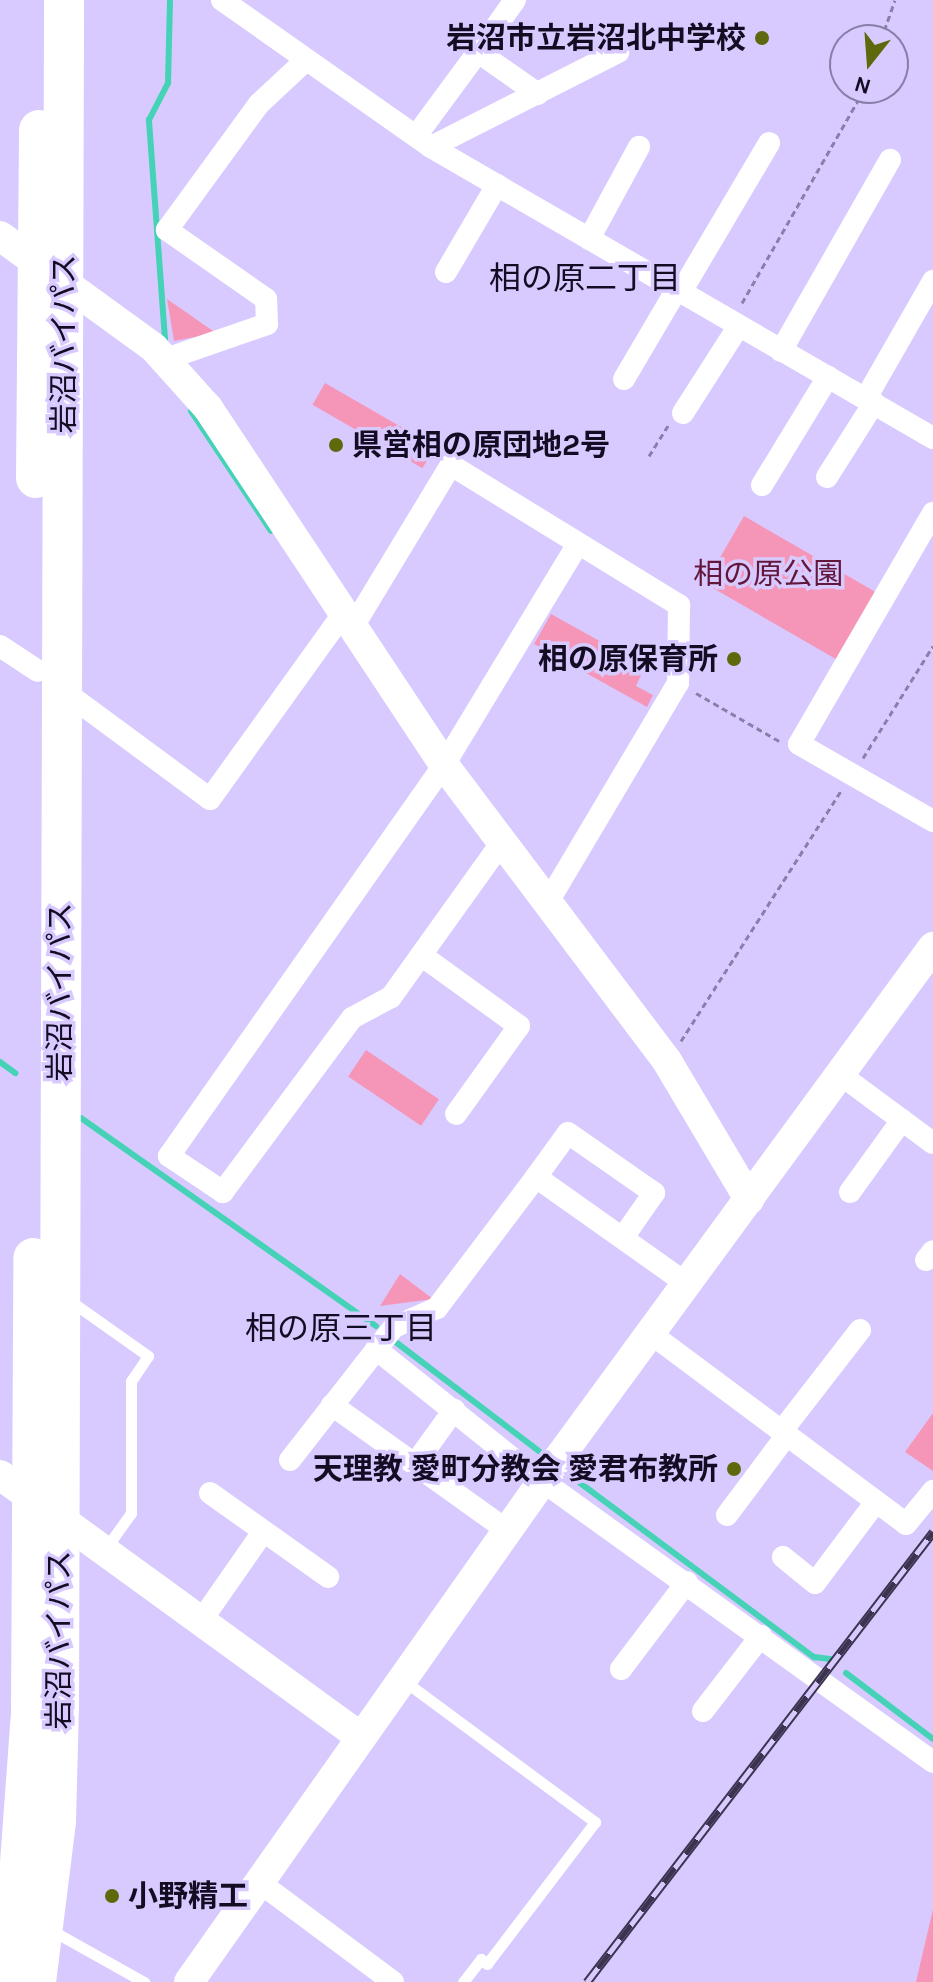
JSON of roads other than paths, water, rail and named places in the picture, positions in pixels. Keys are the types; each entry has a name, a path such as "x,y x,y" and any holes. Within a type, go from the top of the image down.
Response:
{"highway":[{"name":"岩沼バイパス","path":"36,1982 46,1929 59,1706 30,1496 60,1294 49,680 34,260 41,0"},
{"name":"岩沼バイパス","path":"0,1975 31,1715 30,1496 49,680 65,284 64,0"}],"street":[{"path":"222,0 305,61 424,141 933,438"},
{"path":"424,141 478,52 515,0"},
{"path":"478,52 538,94"},
{"path":"424,141 538,94 618,52"},
{"path":"166,359 267,324 266,299 167,230 259,104 305,61"},
{"path":"624,379 769,143"},
{"path":"589,239 639,147"},
{"path":"781,351 890,160"},
{"path":"446,272 497,185"},
{"path":"0,236 166,359 208,408 444,765 549,900 667,1061 749,1199"},
{"path":"827,477 933,281"},
{"path":"683,413 734,324"},
{"path":"762,485 828,377"},
{"path":"0,646 210,799 349,618 451,465 679,605 678,683 549,900"},
{"path":"933,513 799,744 933,821"},
{"path":"502,842 391,997 352,1018 223,1192 169,1156 444,765 578,544"},
{"path":"189,1982 551,1470 933,947"},
{"path":"421,955 519,1026 456,1114"},
{"path":"841,1075 933,1143"},
{"path":"850,1192 902,1120"},
{"path":"290,1460 394,1327 437,1308 568,1133 654,1193 624,1236"},
{"path":"536,1177 624,1236 687,1284"},
{"path":"727,1515 860,1330"},
{"path":"650,1333 906,1524 933,1491"},
{"path":"376,1349 454,1410 551,1470 687,1582 933,1762"},
{"path":"332,1405 508,1531"},
{"path":"415,1464 454,1410"},
{"path":"210,1493 328,1577"},
{"path":"30,1496 203,1618 361,1737"},
{"path":"783,1557 815,1583 875,1503"},
{"path":"203,1618 263,1532"},
{"path":"621,1669 687,1582"},
{"path":"703,1711 761,1636"},
{"path":"259,1882 393,1982"}],"lane":[{"path":"60,1294 148,1356 131,1381 131,1513 106,1549"},
{"path":"402,1679 595,1822 487,1964 481,1959 463,1982"},
{"path":"46,1929 144,1982"}],"waterway":[{"path":"165,339 149,120 168,83 170,0"},
{"path":"191,411 271,531"},
{"path":"0,1062 15,1073"},
{"path":"81,1118 376,1326"},
{"path":"397,1343 548,1458"},
{"path":"560,1468 814,1657 830,1659"},
{"path":"846,1673 933,1739"}],"railway":[{"path":"587,1982 933,1532"}],"place":[{"name":"岩沼市立岩沼北中学校","path":"762,38"},
{"name":"県営相の原団地2号","path":"336,445"},
{"name":"相の原保育所","path":"734,659"},
{"name":"天理教 愛町分教会 愛君布教所","path":"734,1469"},
{"name":"小野精工","path":"112,1896"}],"district":[{"name":"相の原二丁目","path":"585,279"},
{"name":"相の原三丁目","path":"341,1329"}],"park label":[{"name":"相の原公園","path":"768,574"}]}
